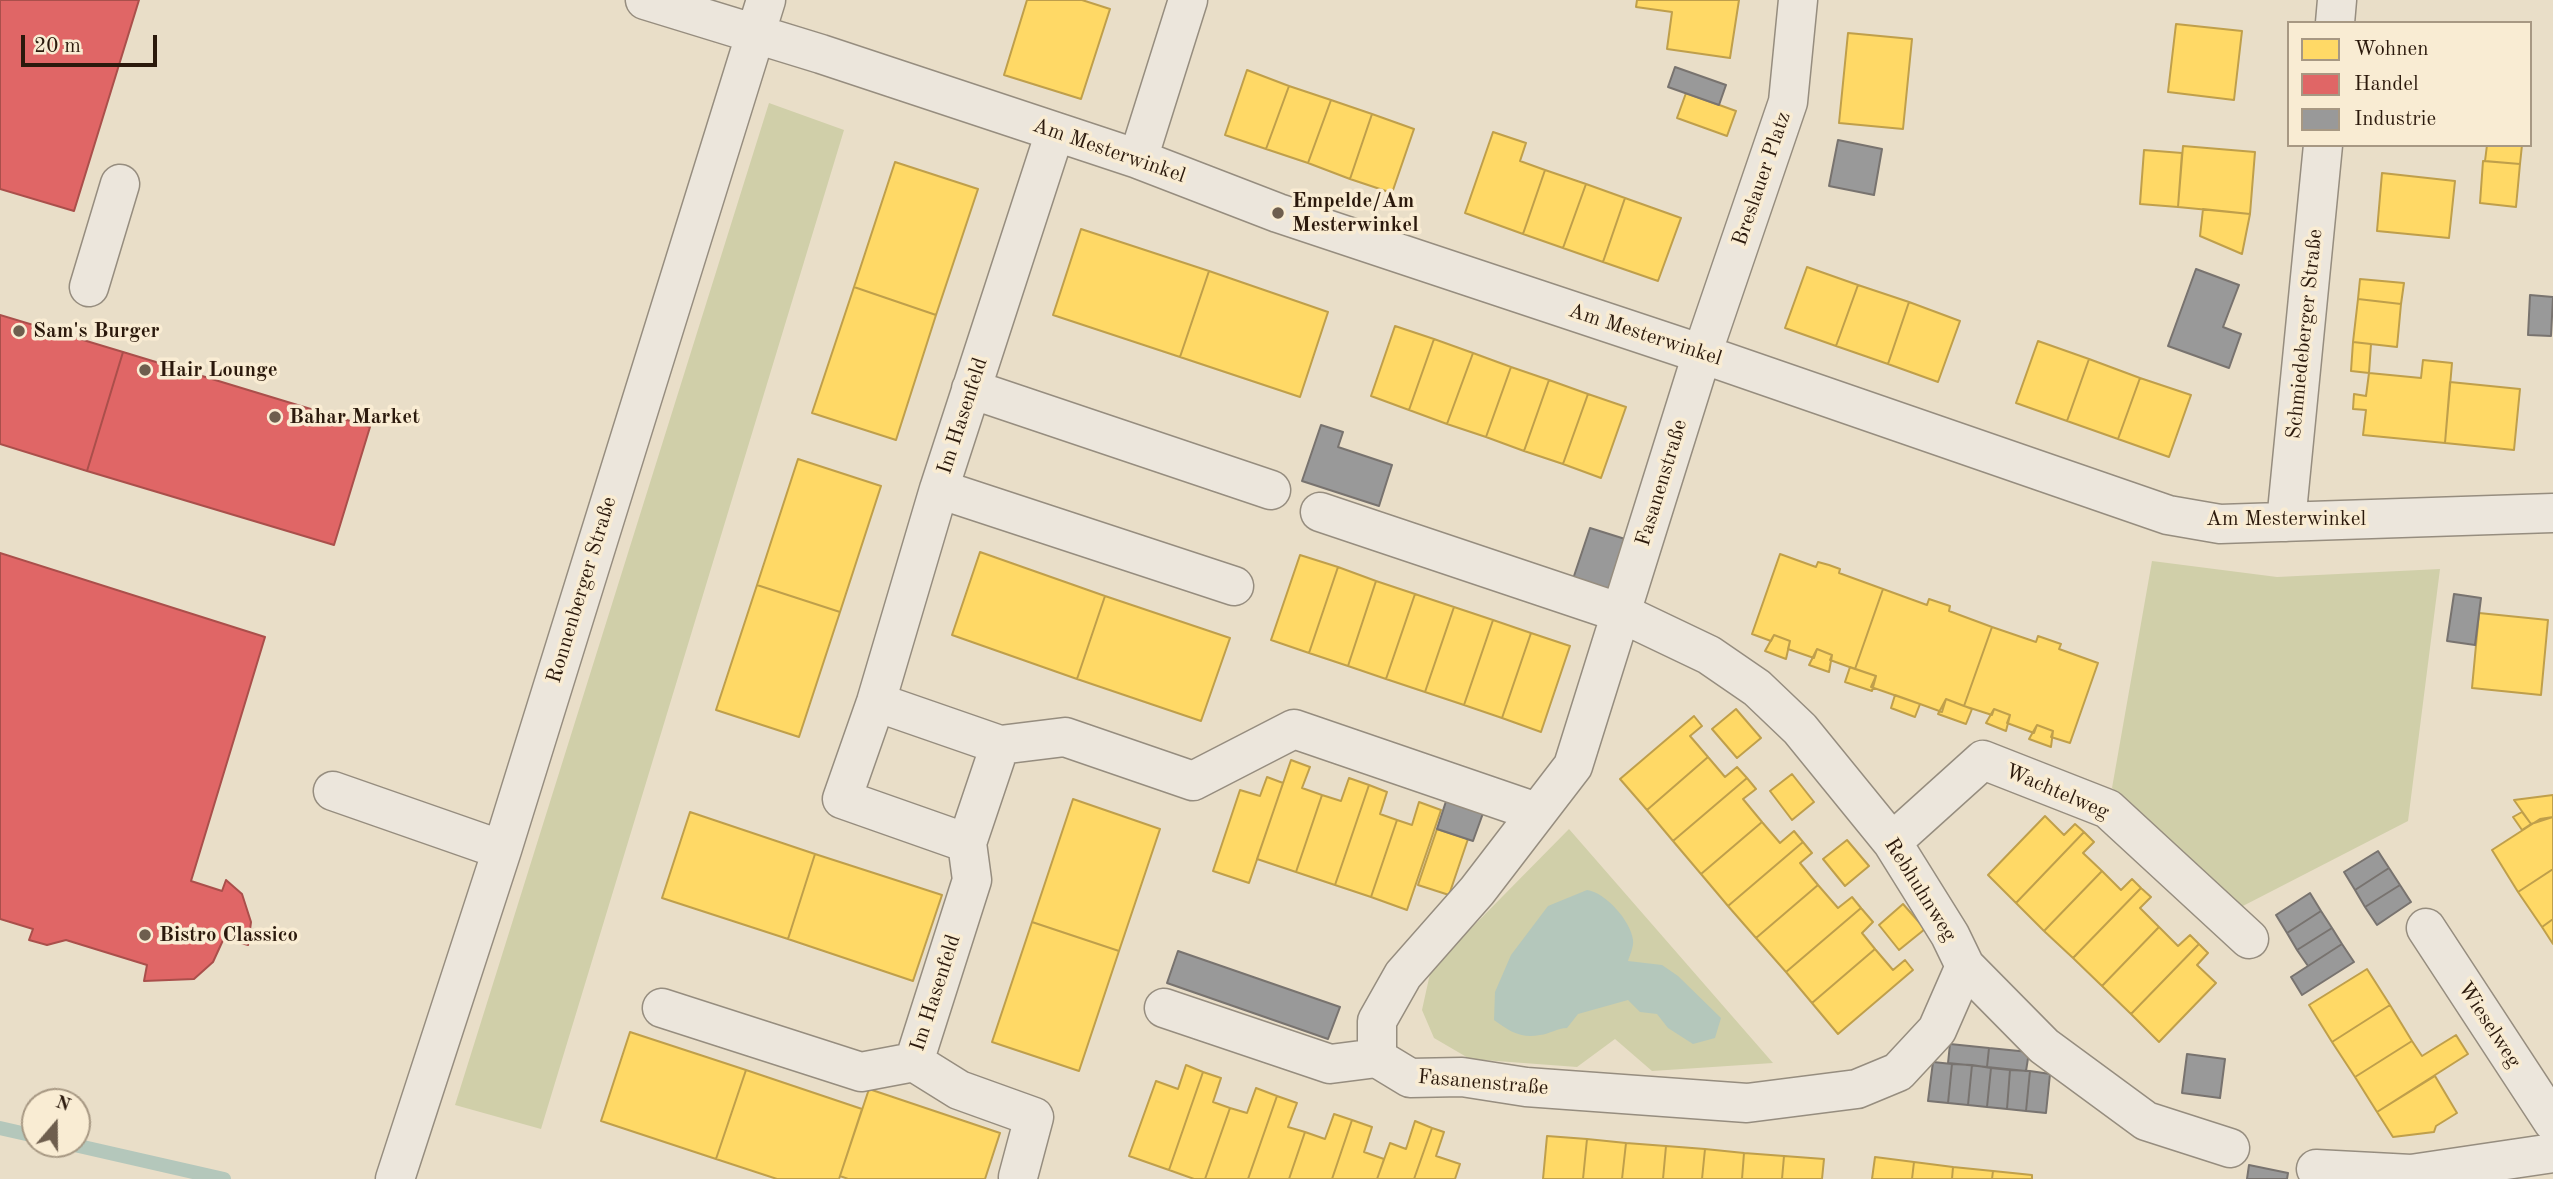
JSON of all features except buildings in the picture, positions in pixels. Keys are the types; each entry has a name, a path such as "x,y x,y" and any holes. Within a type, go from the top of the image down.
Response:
{"street":[{"name":"Am Mesterwinkel","path":"645,0 761,17 1055,132 1138,159 1278,213 1702,354 2168,515 2220,524 2553,513"},
{"path":"1138,159 1188,0"},
{"name":"Breslauer Platz","path":"1702,354 1788,102 1798,0"},
{"path":"2335,21 2337,0"},
{"name":"Ronnenberger Straße","path":"394,1179 502,850 761,17"},
{"name":"Im Hasenfeld","path":"967,843 842,799 876,702 939,489 1055,132"},
{"name":"Schmiedeberger Straße","path":"2286,522 2323,147"},
{"path":"89,287 120,184"},
{"name":"Fasanenstraße","path":"1702,354 1573,766 1477,891 1403,975 1377,1021 1377,1058 1410,1078 1462,1077 1526,1087 1747,1103 1857,1089 1898,1072 1937,1030 1965,966"},
{"path":"971,389 1271,490"},
{"path":"939,489 1234,586"},
{"path":"1320,512 1621,613"},
{"name":"Rebhuhnweg","path":"1621,613 1709,655 1757,688 1800,729 1892,842 1950,935 1965,966 2044,1046 2146,1121 2230,1148"},
{"path":"876,702 1000,746 1065,737 1193,781 1294,729 1536,812"},
{"name":"Im Hasenfeld","path":"914,1062 972,880 967,843 1000,746"},
{"name":"Wachtelweg","path":"1892,842 1983,760 2108,809 2249,939"},
{"path":"333,791 502,850"},
{"name":"Wieselweg","path":"2426,928 2553,1122"},
{"path":"662,1008 862,1072 914,1062 959,1090 1034,1116 1018,1177"},
{"path":"1164,1008 1330,1064 1377,1058"},
{"path":"2316,1169 2411,1174 2553,1153"}],"green space":[{"path":"769,103 844,130 541,1129 455,1105"},
{"path":"2152,561 2277,577 2440,569 2408,821 2239,908 2112,788"},
{"path":"1569,829 1773,1063 1652,1071 1615,1039 1577,1067 1470,1059 1434,1038 1422,1010 1431,969"}],"shaded area":[{"path":"1587,890 1602,896 1628,924 1633,942 1628,961 1662,965 1678,976 1721,1018 1715,1038 1693,1044 1668,1028 1657,1014 1640,1012 1628,1000 1578,1014 1567,1028 1540,1035 1516,1033 1494,1020 1495,992 1511,955 1548,906"}],"waterway":[{"path":"0,1128 21,1133"},
{"path":"91,1149 224,1179"}],"place":[{"name":"Empelde/Am Mesterwinkel","path":"1278,213"},
{"name":"Sam's Burger","path":"19,331"},
{"name":"Hair Lounge","path":"145,370"},
{"name":"Bahar Market","path":"275,417"},
{"name":"Bistro Classico","path":"145,935"}]}
